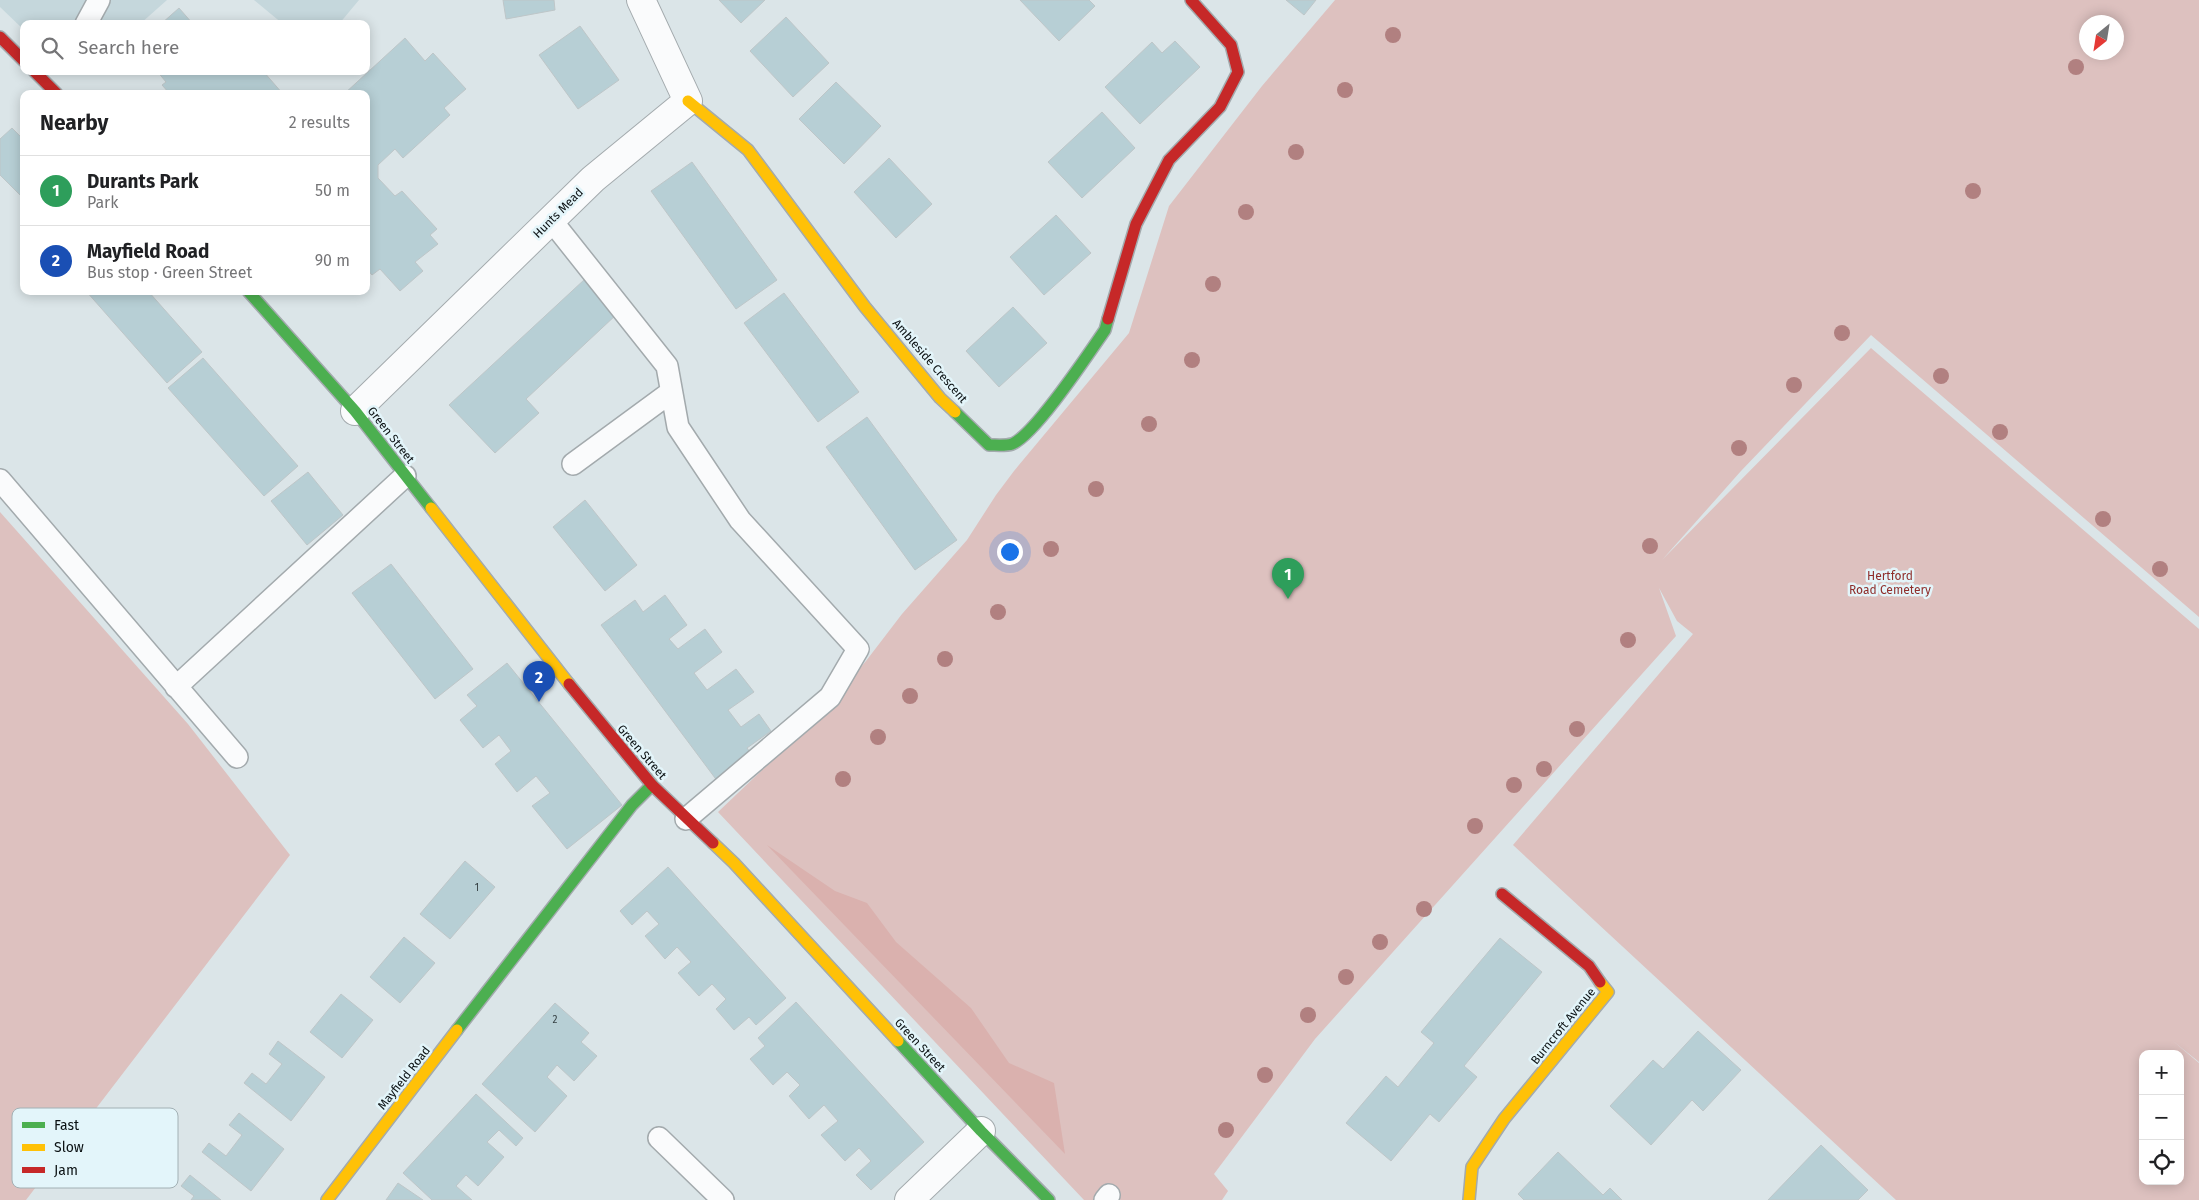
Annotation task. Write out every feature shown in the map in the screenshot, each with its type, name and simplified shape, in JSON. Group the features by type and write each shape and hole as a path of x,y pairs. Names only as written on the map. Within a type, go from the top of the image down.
{"street":[{"path":"641,0 688,101"},
{"name":"Ambleside Crescent","path":"688,101 748,150 865,307 940,398 989,445 1012,444 1027,432 1062,391 1105,330 1136,224 1169,160 1220,107 1238,72 1230,45 1191,0"},
{"path":"0,37 20,57"},
{"path":"42,75 54,90"},
{"name":"Hunts Mead","path":"354,411 593,179 688,101"},
{"name":"Green Street","path":"252,295 354,411 596,718 652,785 734,863 981,1131 1049,1200"},
{"name":"Mayfield Road","path":"327,1200 552,906 632,805 652,785"},
{"name":"Burncroft Avenue","path":"1469,1200 1472,1166 1504,1119 1608,992 1589,966 1502,894"},
{"path":"908,1200 981,1131"}],"lane":[{"path":"88,20 99,0"},
{"path":"551,220 667,366 678,427 740,520 858,649 830,698 686,819"},
{"path":"572,464 671,392"},
{"path":"176,687 405,476"},
{"path":"0,480 237,757"},
{"path":"659,1138 723,1200"}],"shaded area":[{"path":"0,0 167,0 144,20 20,20 20,26 0,7"},
{"path":"254,0 359,0 342,20 278,20"},
{"path":"767,845 835,891 867,903 896,942 971,1008 1009,1063 1054,1083 1065,1154"}],"green space":[{"name":"Hertford Road Cemetery","path":"1335,0 2199,0 2199,617 1871,335 1741,471 1662,560 1871,348 2199,629 2199,1062 2173,1041 2184,1050 2139,1050 2139,1185 2184,1185 2184,1050 2199,1063 2199,1200 1896,1200 1513,845 1693,634 1677,621 1659,588 1676,636 1315,1039 1214,1174 1228,1191 1222,1200 1084,1200 718,812 817,718 866,661 902,614 967,540 1014,471 1129,333 1169,206 1262,86"},
{"path":"0,512 188,724 290,855 96,1108 12,1108 12,1188 35,1188 26,1200 0,1200"}],"building":[{"path":"503,0 554,0 555,10 506,19"},
{"path":"719,0 765,0 741,23"},
{"path":"1020,0 1089,0 1095,6 1059,41"},
{"path":"1286,0 1316,0 1304,15"},
{"path":"179,8 190,20 166,20"},
{"path":"786,17 829,63 793,97 750,51"},
{"path":"580,26 619,80 578,109 539,55"},
{"path":"405,38 425,61 433,53 466,89 444,108 450,115 403,158 395,149 378,165 378,178 395,196 402,191 437,229 430,235 438,244 415,262 423,271 400,291 380,269 372,275 370,273 370,90 348,90 365,75 370,75 370,70"},
{"path":"1175,41 1200,67 1140,124 1105,87 1152,42 1162,53"},
{"path":"160,75 266,75 280,90 166,90 162,85 166,82"},
{"path":"836,82 881,126 844,164 799,119"},
{"path":"1102,112 1135,148 1082,198 1048,162"},
{"path":"12,128 20,136 20,195 0,175 0,139"},
{"path":"889,158 932,204 896,238 854,192"},
{"path":"692,162 777,280 736,309 651,191"},
{"path":"1056,215 1091,253 1044,295 1010,257"},
{"path":"585,279 617,314 526,399 539,413 495,453 449,405"},
{"path":"784,293 859,392 818,422 744,323"},
{"path":"90,295 152,295 202,352 167,383"},
{"path":"1013,307 1047,343 999,387 966,351"},
{"path":"203,358 298,466 264,496 168,388"},
{"path":"867,417 957,540 915,570 826,447"},
{"path":"308,472 343,515 307,545 271,501"},
{"path":"585,500 637,565 605,591 553,527"},
{"path":"391,564 473,669 435,699 352,593"},
{"path":"665,595 687,625 669,639 678,649 705,629 722,652 694,673 707,690 736,669 754,692 728,710 741,727 759,714 771,731 747,748 753,756 718,782 601,625 635,600 643,612"},
{"path":"507,663 622,805 567,849 532,806 550,793 536,776 517,792 495,764 511,751 499,735 483,748 460,720 477,706 467,695"},
{"path":"465,861 495,887 450,939 420,914"},
{"path":"668,867 786,998 756,1025 749,1017 734,1030 716,1009 726,999 712,984 699,996 678,973 691,962 677,947 665,959 645,936 659,924 647,911 632,925 620,911"},
{"path":"404,937 435,963 400,1003 370,977"},
{"path":"1500,938 1542,972 1464,1066 1477,1077 1439,1122 1430,1114 1391,1161 1346,1123 1386,1076 1398,1087 1434,1043 1421,1032"},
{"path":"341,994 373,1020 342,1058 310,1032"},
{"path":"796,1002 924,1142 871,1190 856,1175 871,1161 859,1148 845,1161 821,1135 838,1121 824,1105 809,1119 789,1096 800,1085 787,1072 773,1085 750,1059 765,1046 758,1038"},
{"path":"555,1003 589,1033 581,1042 597,1056 574,1081 557,1065 547,1077 567,1096 535,1132 482,1084"},
{"path":"1698,1031 1741,1070 1703,1111 1692,1100 1651,1145 1610,1106 1653,1060 1663,1069"},
{"path":"278,1041 325,1077 291,1121 244,1083 252,1073 266,1084 282,1064 269,1054"},
{"path":"476,1094 523,1138 516,1146 499,1130 487,1142 504,1157 478,1186 466,1175 456,1186 472,1200 432,1200 403,1173"},
{"path":"239,1113 284,1149 251,1191 202,1152 209,1143 226,1156 242,1135 229,1125"},
{"path":"1821,1145 1868,1190 1858,1200 1768,1200"},
{"path":"1558,1152 1603,1195 1610,1188 1622,1200 1524,1200 1518,1194"},
{"path":"190,1175 221,1200 191,1200 194,1196 181,1186"},
{"path":"398,1183 423,1200 386,1200"}],"traffic: fast":[{"path":"252,295 355,411 431,508"},
{"path":"955,412 989,445 1012,444 1034,426 1075,374 1105,330 1108,319"},
{"path":"457,1030 632,805 652,785"},
{"path":"898,1041 981,1131 1049,1200"}],"traffic: slow":[{"path":"688,101 748,150 865,307 940,398 955,412"},
{"path":"431,508 569,684"},
{"path":"713,843 734,863 898,1041"},
{"path":"1469,1200 1472,1167 1504,1119 1608,992 1600,982"},
{"path":"327,1200 457,1030"}],"traffic: jam":[{"path":"1108,319 1136,224 1169,160 1220,107 1238,72 1231,45 1191,0"},
{"path":"0,37 20,57"},
{"path":"38,75 53,90"},
{"path":"569,684 652,785 713,843"},
{"path":"1502,894 1589,966 1600,982"}],"place":[{"name":"Durants Park","path":"1288,599"},
{"name":"Mayfield Road","path":"539,702"}]}
